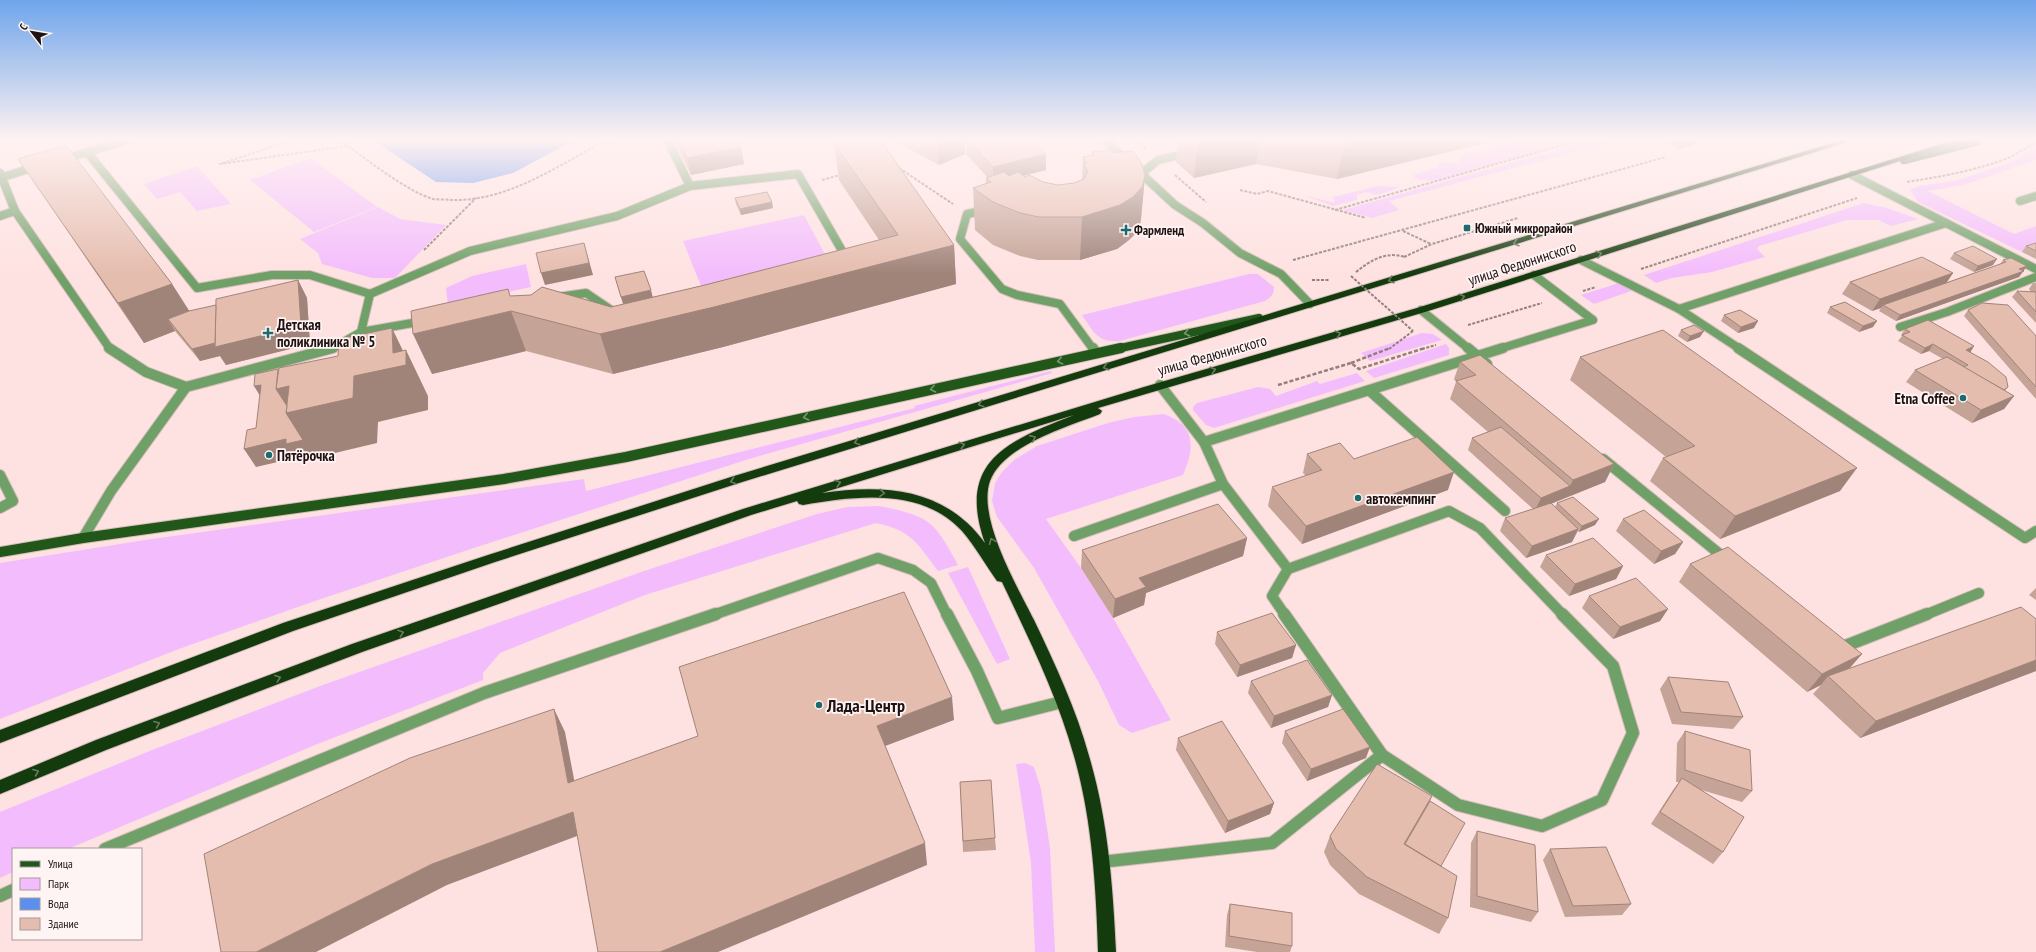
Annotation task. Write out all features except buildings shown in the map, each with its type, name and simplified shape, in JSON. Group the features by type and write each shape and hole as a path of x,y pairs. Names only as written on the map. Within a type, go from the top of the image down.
{"highway":[{"name":"улица Федюнинского","path":"0,737 288,628 490,559 735,480 1701,185"},
{"name":"улица Федюнинского","path":"1154,387 1422,310 1819,185"},
{"path":"0,786 101,745 357,648 747,512 1154,387"},
{"path":"1107,952 1105,899 1099,834 1087,775 1062,702 982,518 980,496 990,468 1000,457 1016,446 1154,387"},
{"path":"747,512 840,494 859,492 907,496 928,502 962,524 1012,590"}],"main road":[{"path":"0,552 83,538 504,479 618,458 1280,314"}],"lane":[{"path":"6,185 15,211 108,348 146,372 186,386 330,350 361,332 431,320"},
{"path":"114,185 197,288 272,275 310,275 370,294 470,250 617,216 690,186 695,185"},
{"path":"804,185 849,262 841,264"},
{"path":"1154,185 1175,205 1202,223 1240,253 1270,267 1281,274 1310,304"},
{"path":"1872,185 2022,260 2036,269"},
{"path":"2020,201 2036,196"},
{"path":"997,207 967,214 960,239 1002,289 1016,295 1060,304 1096,353"},
{"path":"0,216 15,211"},
{"path":"1679,309 1946,223"},
{"path":"1581,260 1618,280 1679,309 2026,538 2036,531"},
{"path":"1204,442 1592,320 1534,275"},
{"path":"1900,327 1947,312 2036,277"},
{"path":"547,299 586,292 619,316"},
{"path":"361,332 370,294"},
{"path":"1422,310 1496,372"},
{"path":"83,538 111,491 186,386"},
{"path":"1154,387 1204,442 1223,484 1288,569"},
{"path":"1370,391 1505,511"},
{"path":"1595,452 1736,566"},
{"path":"0,475 13,500 0,508"},
{"path":"1074,536 1223,484"},
{"path":"1449,511 1480,528 1613,666 1633,733 1602,800 1542,826 1458,805 1382,755 1272,596 1288,569 1449,511"},
{"path":"107,848 484,693 878,558 913,570 931,584 977,671 998,718 1062,702"},
{"path":"1828,639 1840,648 1979,593"},
{"path":"1101,862 1272,843 1382,755"},
{"path":"0,896 12,890"}],"path":[{"path":"406,185 434,199 458,200 476,198 513,189 520,185"},
{"path":"925,185 967,214"},
{"path":"1188,185 1208,203"},
{"path":"1335,210 1424,185"},
{"path":"1270,267 1568,185"},
{"path":"1351,363 1359,369 1446,342 1452,335 1464,326 1618,280 1638,270 1896,185"},
{"path":"1240,190 1257,194 1268,191 1366,218"},
{"path":"422,252 476,198"},
{"path":"1399,260 1432,244 1518,218"},
{"path":"1402,231 1432,244"},
{"path":"1350,275 1371,260 1397,253 1405,256"},
{"path":"1350,275 1368,269"},
{"path":"1278,385 1388,350 1413,332 1350,275"},
{"path":"1310,280 1319,281 1331,279"}],"green space":[{"path":"145,185 214,185 231,204 197,211 180,192 157,199"},
{"path":"257,185 348,185 377,207 314,232"},
{"path":"1431,185 1448,185 1389,201 1399,210 1372,218 1343,210"},
{"path":"1961,185 1928,191 2014,234 2036,226 2036,247 2022,252 1918,202 1910,190 1919,186"},
{"path":"1378,186 1401,187 1377,195 1366,192 1357,195 1357,200 1333,206 1303,195 1335,203 1333,197"},
{"path":"1864,203 1887,208 1918,219 1891,226 1878,220 1847,220 1759,246 1757,249 1765,257 1712,272 1672,278 1656,283 1644,275"},
{"path":"378,207 400,219 446,225 395,278 372,278 322,264 318,253 300,239"},
{"path":"804,215 827,258 701,286 683,241"},
{"path":"526,264 531,287 448,305 446,288 472,276"},
{"path":"1249,274 1258,274 1274,287 1273,294 1265,301 1120,341 1112,341 1101,338 1093,331 1082,315"},
{"path":"1619,283 1631,291 1594,304 1581,295"},
{"path":"1422,333 1433,334 1442,340 1370,361 1361,353"},
{"path":"1446,344 1449,348 1449,355 1374,378 1366,371"},
{"path":"1051,371 1052,373 749,459 477,547 315,601 179,649 0,719 0,563 145,540 584,479 586,491 915,408 914,406"},
{"path":"1357,373 1365,381 1214,428 1206,425 1193,410 1193,407 1197,403 1258,387 1270,389 1276,396 1317,381 1320,384"},
{"path":"1164,414 1182,425 1190,438 1190,455 1183,475 1046,519 1081,568 1113,618 1171,720 1132,733 1119,725 1098,681 1034,568 997,517 992,501 995,483 1002,472 1014,460 1037,446 1108,423 1134,417"},
{"path":"879,506 920,517 936,529 943,538 958,565 938,571 912,539 898,530 876,523 645,595 500,653 483,673 483,680 315,745 70,848 12,848 12,872 0,878 0,812 152,750 320,686 644,571 817,514 847,507"},
{"path":"968,567 1010,659 997,664 948,573"},
{"path":"1025,763 1034,767 1041,789 1050,848 1055,952 1035,952 1031,863 1016,764"}],"place":[{"name":"Южный микрорайон","path":"1467,228"},
{"name":"Фармленд","path":"1126,230"},
{"name":"Детская поликлиника № 5","path":"268,333"},
{"name":"Etna Coffee","path":"1963,398"},
{"name":"Пятёрочка","path":"269,455"},
{"name":"автокемпинг","path":"1358,498"},
{"name":"Лада-Центр","path":"819,705"}]}
